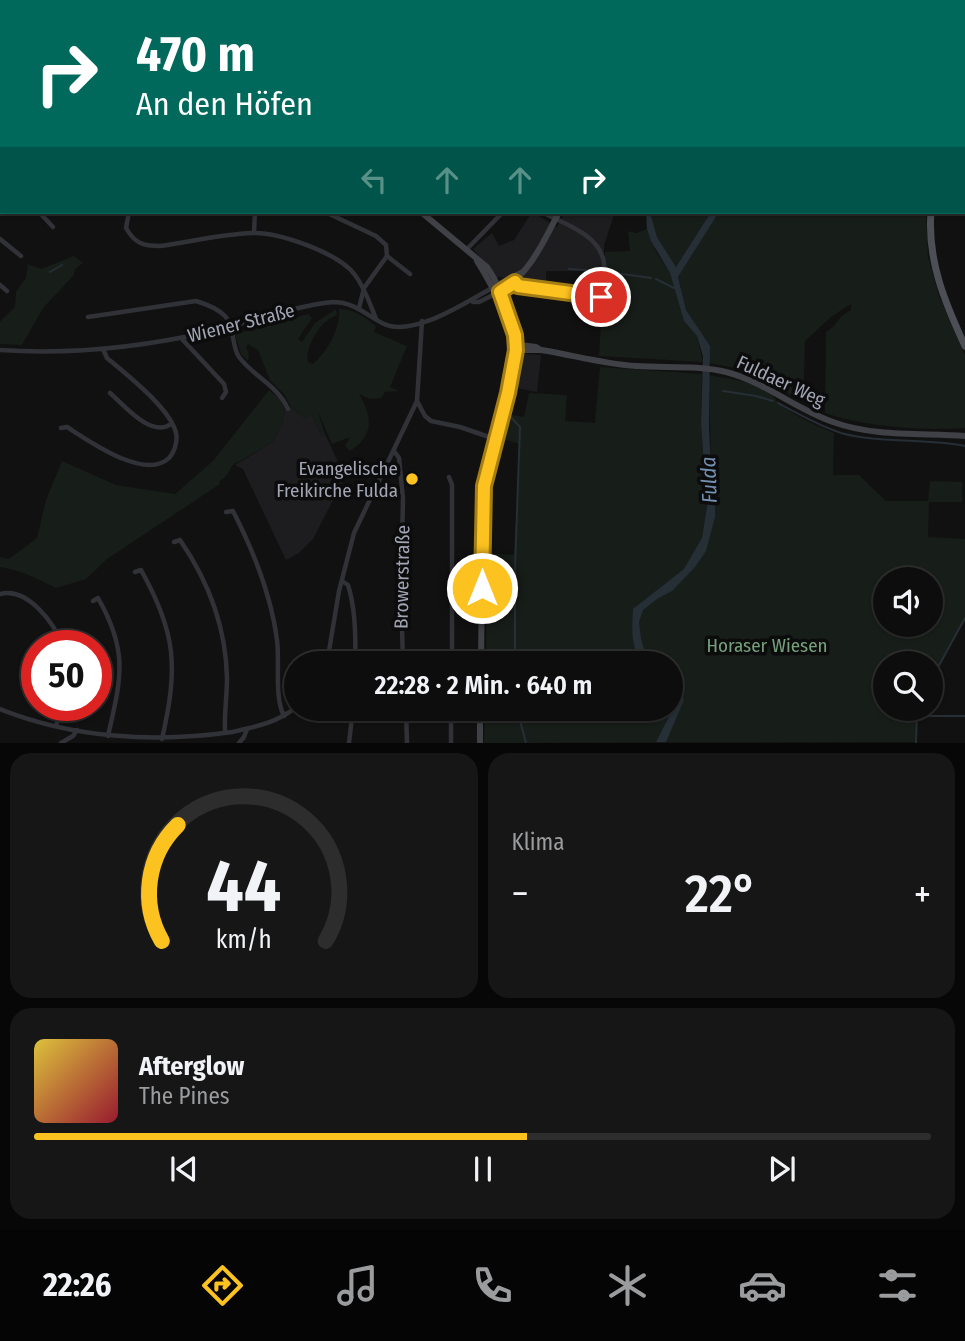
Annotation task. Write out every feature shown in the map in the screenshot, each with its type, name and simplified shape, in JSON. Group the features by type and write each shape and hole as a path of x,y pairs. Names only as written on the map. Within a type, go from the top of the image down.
{"main road":[{"path":"423,214 487,267 515,335 512,368 486,476 482,507 481,651"},
{"path":"931,214 930,235 936,272 947,306 965,346"},
{"path":"496,290 515,282 536,254 557,215"},
{"path":"496,290 521,273"},
{"name":"Fuldaer Weg","path":"514,347 621,365 689,367 724,372 757,383 822,418 845,426 878,432 965,436"},
{"path":"480,721 480,743"}],"street":[{"path":"41,214 53,227"},
{"path":"129,214 126,228 137,243 145,246 254,232 289,239 330,256 354,272 364,288 376,319"},
{"path":"254,232 256,214"},
{"path":"329,214 383,240 386,245 387,256 364,288 359,308"},
{"path":"467,249 501,214"},
{"path":"515,282 518,286 601,297 604,263 600,250 593,240 557,215"},
{"path":"0,239 21,256"},
{"path":"387,256 410,274"},
{"path":"0,285 7,290"},
{"name":"Wiener Straße","path":"0,350 103,349 181,338 326,302 340,302 359,308 389,326 399,327 471,302 479,302 496,290"},
{"path":"88,317 196,300 223,313 238,355 283,397 288,408"},
{"path":"329,651 341,581 357,524 417,401 422,321"},
{"path":"181,338 224,384 226,392 222,398"},
{"path":"61,428 67,428 103,451 136,463 152,466 164,463 172,455 176,434 171,424 157,403 107,358 103,349"},
{"path":"110,393 150,426 159,428 171,424"},
{"path":"417,401 431,421 495,439"},
{"name":"Browerstraße","path":"394,451 399,458 403,499 403,651"},
{"path":"449,477 452,485 452,651"},
{"path":"0,709 56,726 108,736 184,740 247,729 284,716 279,703 277,641 268,594 256,560 233,511 226,512"},
{"path":"174,542 180,540 194,560 209,590 220,623 226,661 225,733"},
{"path":"135,572 141,570 160,605 172,648 172,687 162,739"},
{"path":"341,581 349,587 352,601 355,651"},
{"path":"0,594 20,596 37,607 54,630"},
{"path":"93,601 98,598 108,616 120,650 119,684 108,736"},
{"path":"56,726 57,721"},
{"path":"349,743 352,721"},
{"path":"406,721 407,743"},
{"path":"451,743 452,721"},
{"path":"239,743 247,729"},
{"path":"61,743 77,730"},
{"path":"125,743 131,738"}],"shaded area":[{"path":"531,214 557,227 564,214 614,214 604,245 604,271 546,271 546,287 520,284 513,274 505,278 497,277 473,249 492,233 499,246 514,240"},
{"path":"527,354 541,355 537,392 512,387 518,358"},
{"path":"291,407 305,418 312,415 322,436 325,434 345,477 313,539 299,553 286,560 243,469 235,465 273,442 282,424 285,410"}],"green space":[{"path":"651,214 710,214 676,267 657,237"},
{"path":"718,214 926,214 928,257 939,296 965,355 965,428 895,427 859,422 825,413 826,332 851,310 851,304 832,316 805,341 803,402 746,370 709,363 709,346 686,310 678,277"},
{"path":"647,229 656,252 670,273 684,321 697,336 703,362 599,356 602,306 608,301 605,293 605,252 630,251 628,231 636,233"},
{"path":"74,256 83,263 43,308 22,345 0,344 0,322 15,307 16,292 26,278 28,264 41,269"},
{"path":"336,309 337,315 323,324 312,340 308,362 313,364 328,347 338,324 339,309 359,314 376,326 374,332 407,346 390,387 399,391 385,392 381,398 370,399 359,394 367,410 369,425 364,438 350,451 345,446 350,437 332,444 318,412 325,434 322,437 312,415 305,418 291,407 284,394 270,380 258,350 248,344 248,361 241,354 235,334 308,314 312,318 298,339 302,342 315,323"},
{"name":"Horaser Wiesen","path":"600,367 702,374 701,424 707,506 702,538 696,551 703,549 715,494 711,468 709,375 742,381 766,390 793,413 834,433 833,475 859,475 886,501 928,501 930,481 962,482 962,502 929,502 928,537 965,539 965,620 943,660 943,651 873,651 873,721 916,721 915,742 484,743 485,721 683,721 683,651 486,651 487,553 514,555 520,444 499,438 507,414 524,417 529,393 567,395 565,421 595,423"},
{"path":"269,390 280,399 285,410 282,424 273,442 233,465 220,484 107,559 86,579 56,588 36,578 0,567 0,557 9,559 37,538 46,500 62,461 116,485 175,494 213,461"}],"water":[{"name":"Fulda","path":"646,214 651,214 657,237 676,267 710,214 718,214 678,277 686,310 710,346 709,428 715,517 706,551 695,567 672,591 643,610 639,622 645,651 636,651 633,609 684,569 702,538 707,506 701,424 703,356 697,336 684,321 670,273 651,241"},
{"path":"667,721 675,721 666,742 656,742"}],"waterway":[{"path":"50,272 62,265"},
{"path":"569,269 600,271"},
{"path":"608,272 651,278"},
{"path":"656,279 674,288"},
{"path":"723,391 773,401"},
{"path":"778,403 841,433 872,439 965,446"},
{"path":"507,413 520,427 515,651"},
{"path":"943,658 965,618"},
{"path":"943,716 965,716"},
{"path":"520,721 526,743"},
{"path":"916,743 917,721"}],"place":[{"name":"Evangelische Freikirche Fulda","path":"412,479"}],"route":[{"path":"482,588 484,486 516,350 515,335 500,292 515,282 518,286 601,297"}]}
